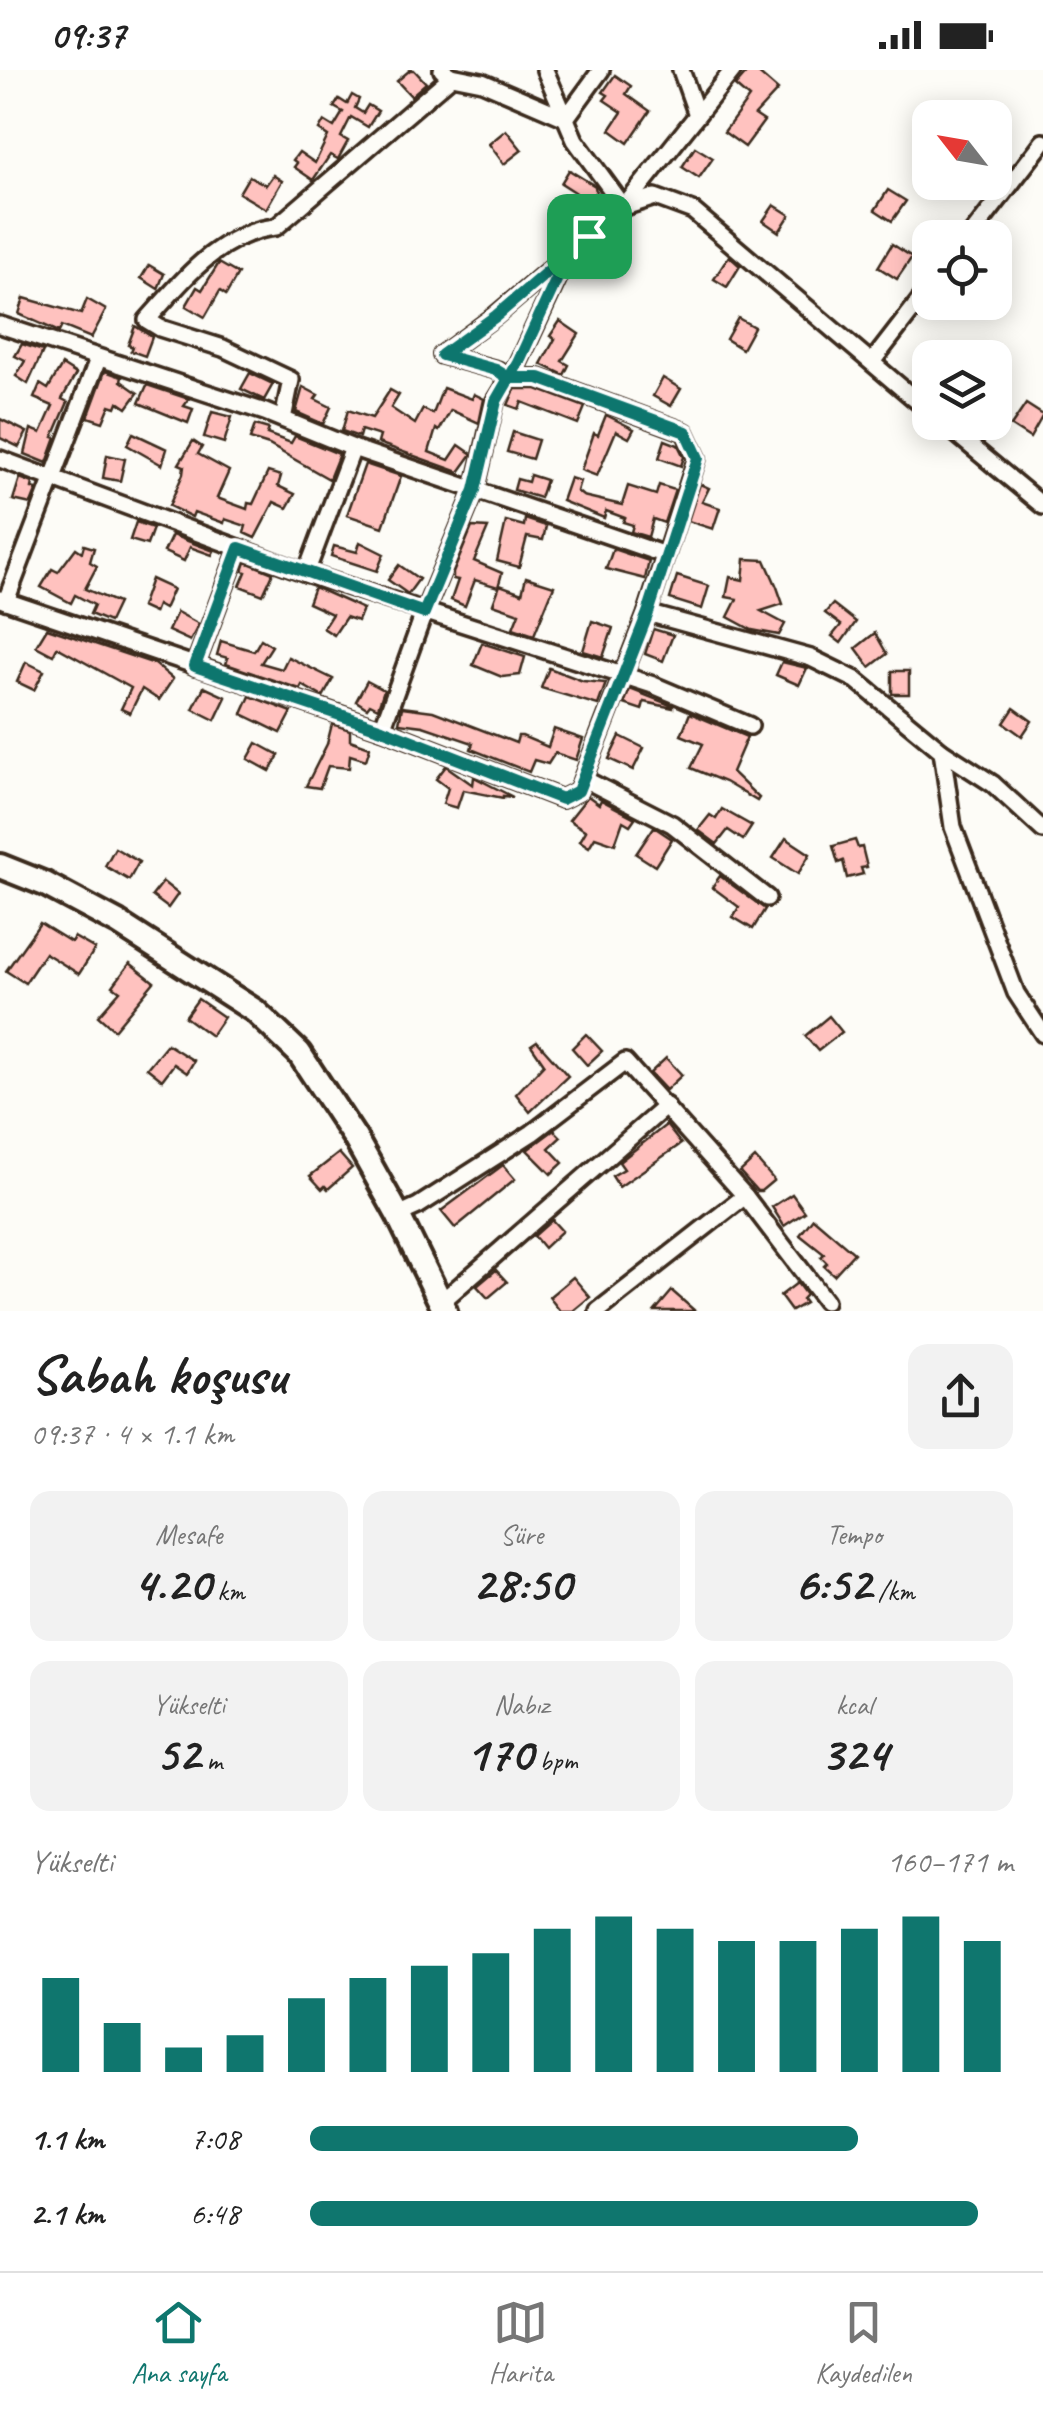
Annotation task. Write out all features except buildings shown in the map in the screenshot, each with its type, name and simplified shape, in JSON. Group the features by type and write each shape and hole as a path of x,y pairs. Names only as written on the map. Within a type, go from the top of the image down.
{"main road":[{"path":"0,866 45,884 118,923 255,1011 299,1053 398,1215 442,1307"}],"street":[{"path":"545,70 575,140 624,207"},
{"path":"566,118 601,70"},
{"path":"680,70 697,115"},
{"path":"98,359 3,600 382,729 562,799 578,791 584,779 648,613 698,458 686,432 539,378 509,378 496,370 442,355 496,316 624,207 733,70"},
{"path":"282,419 291,380 223,348 146,320 221,244 256,229 276,226 447,73 482,82 566,118"},
{"path":"982,220 1043,142"},
{"path":"624,207 654,197 694,212 912,396"},
{"path":"382,729 475,490 496,401 559,274 589,236"},
{"path":"872,362 912,310"},
{"path":"0,324 665,555"},
{"path":"964,440 1043,506"},
{"path":"306,573 353,448"},
{"path":"0,459 306,573 622,674 750,726"},
{"path":"195,666 239,548"},
{"path":"648,613 811,658 856,680 942,752 993,784 1043,830"},
{"path":"942,752 953,827 1016,993 1043,1034"},
{"path":"584,779 672,824 767,898"},
{"path":"398,1215 532,1132 625,1062 746,1196 825,1301"},
{"path":"442,1307 666,1106"},
{"path":"598,1311 746,1196"}],"route":[{"path":"589,236 496,316 442,355 496,370 509,378 539,378 686,432 698,458 648,613 578,791 562,799 382,729 195,666 239,548 424,613 475,490 496,401 509,378 518,363 559,274 589,236"}]}
